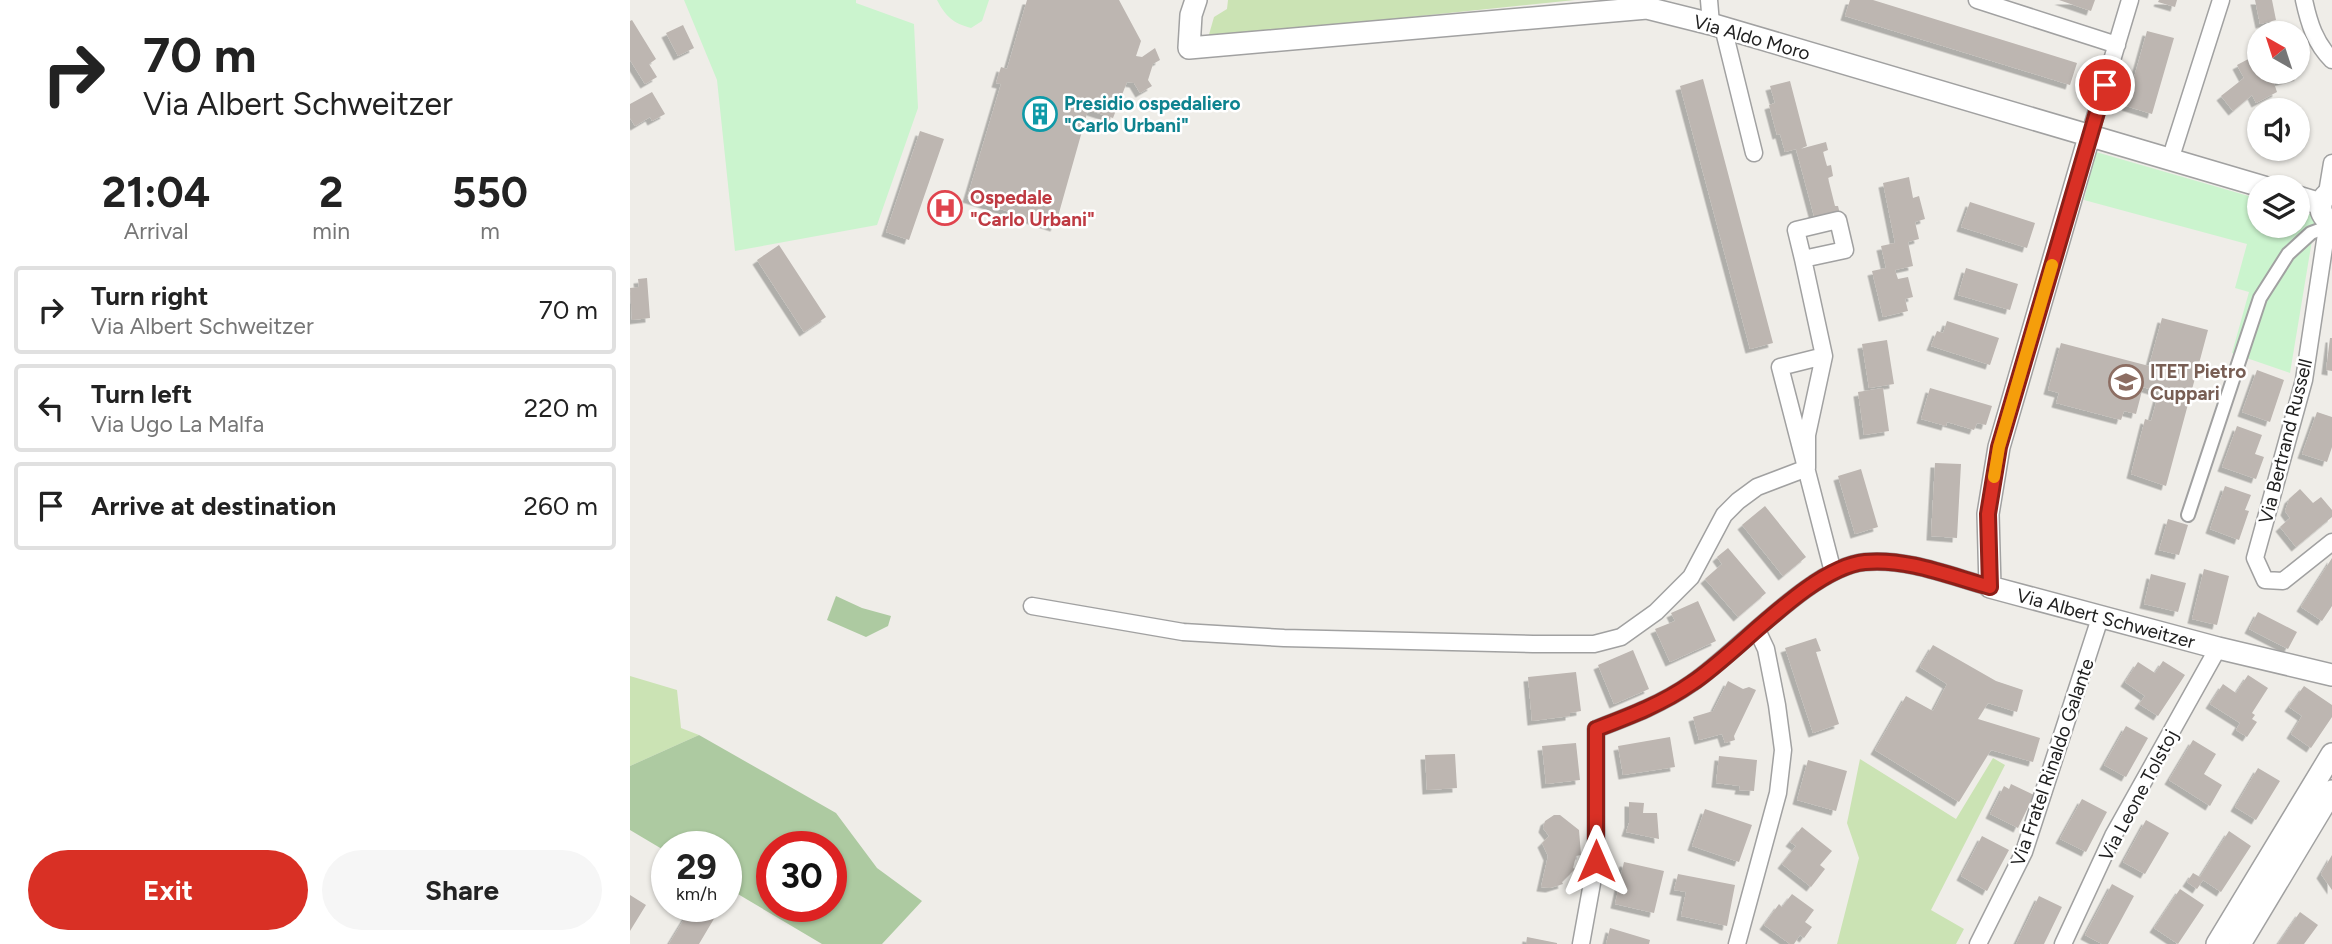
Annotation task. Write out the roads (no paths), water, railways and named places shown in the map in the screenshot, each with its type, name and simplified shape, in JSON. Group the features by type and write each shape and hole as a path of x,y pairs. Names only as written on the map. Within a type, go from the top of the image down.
{"street":[{"name":"Via Aldo Moro","path":"1196,0 1191,15 1189,48 1647,8 1717,25 2247,182"},
{"path":"1709,0 1754,153"},
{"path":"1977,0 2117,45"},
{"path":"1990,587 1988,514 1999,447 2130,0"},
{"path":"2170,160 2221,0"},
{"path":"2304,0 2310,27 2323,52 2332,60"},
{"path":"2188,515 2260,298 2287,254 2311,233 2328,210 2332,163"},
{"path":"2310,202 2328,210"},
{"name":"Via Bertrand Russell","path":"2328,210 2304,380 2255,558 2265,580 2283,581 2332,542"},
{"path":"1803,259 1824,356 1807,435 1807,468"},
{"path":"1824,356 1780,367 1833,572"},
{"path":"1032,606 1183,632 1284,638 1594,644 1621,637 1656,611 1691,578 1724,515 1738,500 1756,487 1807,468"},
{"name":"Via Albert Schweitzer","path":"1581,944 1596,861 1596,729 1650,708 1693,683 1803,592 1833,572 1863,562 1899,562 2218,648 2332,675"},
{"name":"Via Fratel Rinaldo Galante","path":"1978,944 2025,852 2101,615"},
{"path":"1738,944 1777,793 1783,750 1766,649 1757,630"},
{"name":"Via Leone Tolstoj","path":"2063,944 2113,836 2218,648"},
{"path":"2217,944 2332,754"},
{"path":"2240,944 2332,791"}],"place":[{"name":"Presidio ospedaliero \"Carlo Urbani\"","path":"1040,114"},
{"name":"Ospedale \"Carlo Urbani\"","path":"945,208"},
{"name":"ITET Pietro Cuppari","path":"2126,382"}]}
